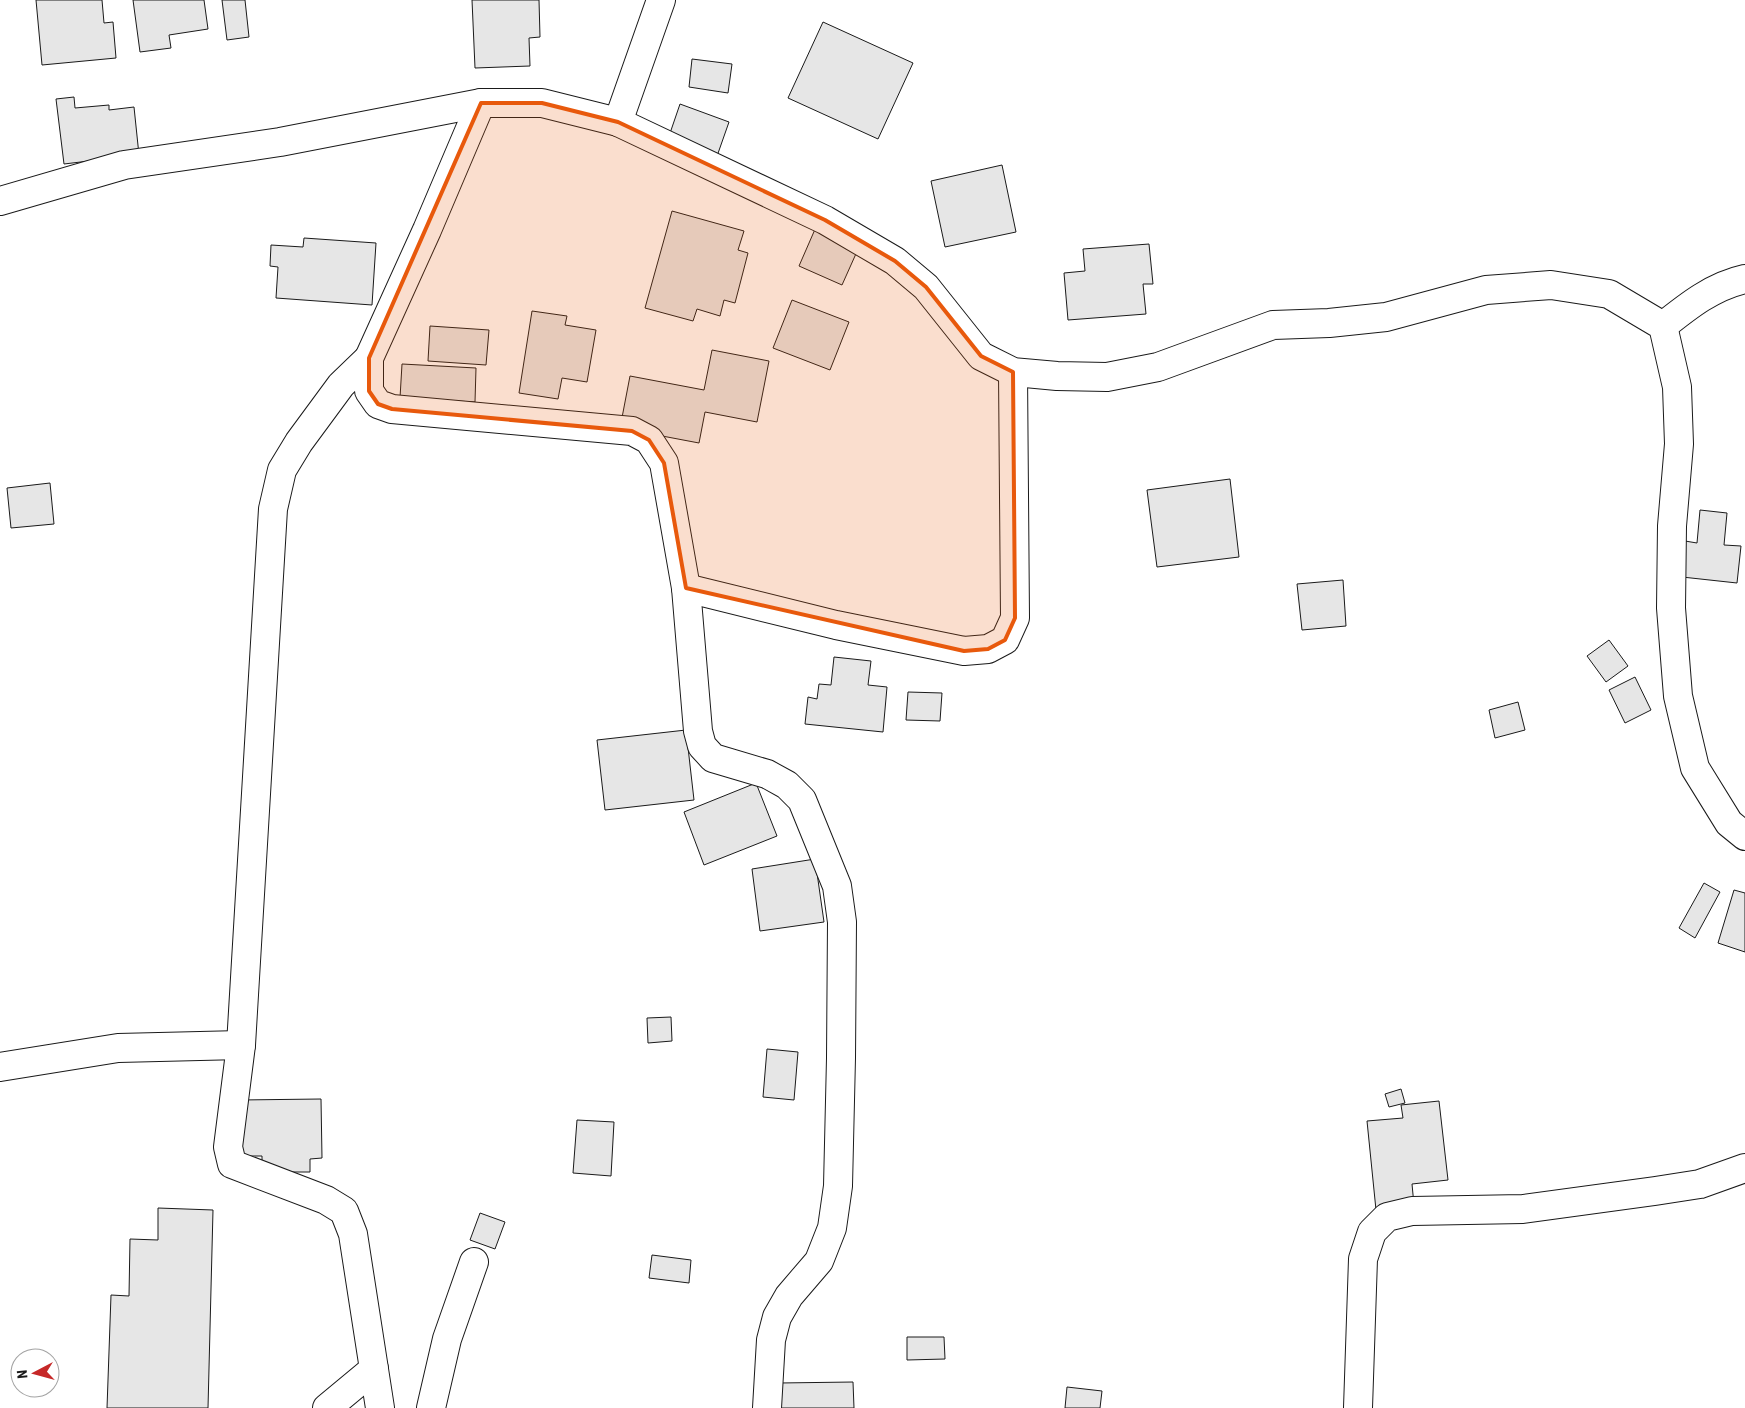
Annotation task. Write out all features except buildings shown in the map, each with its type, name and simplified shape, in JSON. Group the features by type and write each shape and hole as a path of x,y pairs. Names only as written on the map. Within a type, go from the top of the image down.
{"street":[{"path":"618,122 660,0"},
{"path":"380,1408 353,1234 344,1211 326,1200 232,1164 228,1147 241,1045 273,509 282,470 299,442 322,408 341,385 369,358 428,230 481,103"},
{"path":"0,201 124,164 280,142 481,103 542,103 618,122 825,220 895,261 926,288 981,356 1012,372 1056,376 1107,376 1158,367 1273,326 1386,317 1486,290 1551,285 1609,294 1663,326 1677,387 1679,444 1672,526 1671,608 1678,696 1694,768 1730,823 1745,836"},
{"path":"1663,326 1694,300 1745,278"},
{"path":"369,358 369,391 378,404 392,409 632,431 649,440 664,463 686,588 698,731 702,746 713,758 768,774 788,786 802,800 837,886 842,922 842,1058 838,1186 832,1228 819,1261 789,1296 777,1317 771,1340 768,1408"},
{"path":"686,588 836,625 964,651 988,649 1006,640 1015,618 1012,372"},
{"path":"0,1067 118,1048 241,1045"},
{"path":"1358,1408 1363,1259 1372,1232 1387,1217 1412,1212 1524,1209 1655,1192 1700,1184 1745,1168"},
{"path":"431,1408 447,1339 474,1262"},
{"path":"327,1408 374,1369"}],"highlighted area":[{"path":"481,103 542,103 618,122 825,220 895,261 926,287 981,356 1013,372 1015,618 1005,640 988,649 964,651 686,588 664,463 649,440 632,431 392,409 378,404 369,391 369,358"}]}
